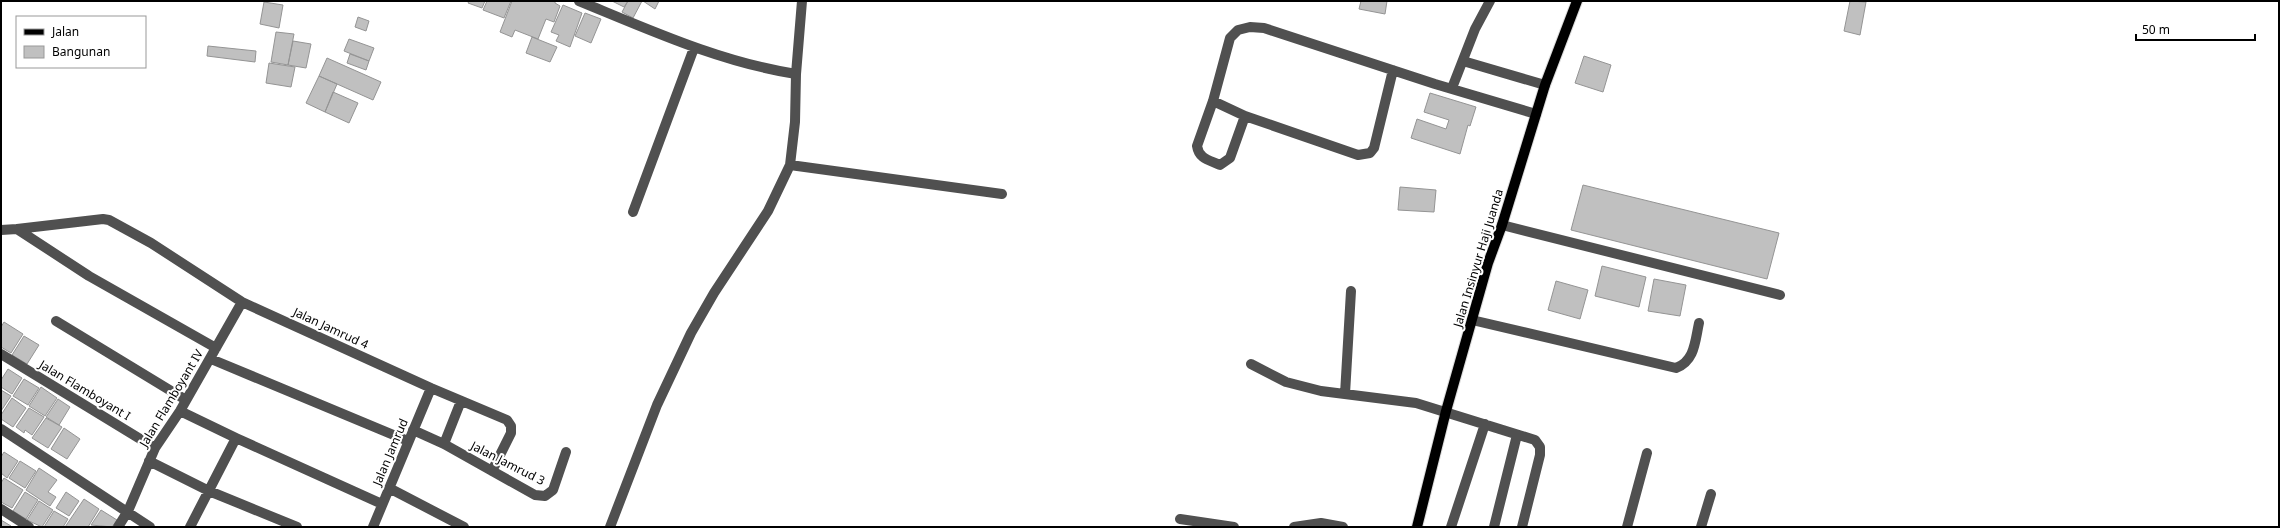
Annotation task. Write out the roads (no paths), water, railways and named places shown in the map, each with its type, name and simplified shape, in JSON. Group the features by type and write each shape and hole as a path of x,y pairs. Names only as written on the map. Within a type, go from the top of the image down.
{"main road":[{"name":"Jalan Insinyur Haji Juanda","path":"1417,527 1446,411 1488,263 1502,226 1545,85 1577,1"}],"street":[{"path":"579,1 694,48 772,70 796,74"},
{"path":"610,527 657,405 692,333 714,293 768,211 790,165 795,122 796,74 802,1"},
{"path":"1452,88 1462,61 1490,1"},
{"path":"1244,116 1230,158 1226,162 1220,164 1202,157 1197,146 1213,101 1230,38 1238,30 1250,27 1264,28 1536,114"},
{"path":"633,212 694,48"},
{"path":"1462,61 1545,85"},
{"path":"1213,101 1244,116 1358,155 1365,154 1374,148 1393,70"},
{"path":"790,165 1002,194"},
{"name":"Jalan Jamrud 4","path":"17,229 103,219 109,220 151,243 242,302 431,388 507,420 511,426 510,433 492,471"},
{"path":"1502,226 1780,295"},
{"path":"1,230 17,229 89,276 216,348"},
{"path":"1345,394 1351,291"},
{"name":"Jalan Flamboyant IV","path":"118,527 128,511 155,448 211,359 242,302"},
{"path":"1472,320 1676,368 1685,364 1691,355 1699,323"},
{"path":"56,321 186,400"},
{"name":"Jalan Flamboyant I","path":"1,354 155,448"},
{"path":"211,359 408,441"},
{"path":"1251,364 1286,382 1321,391 1416,402 1535,440 1540,447 1540,455 1522,527"},
{"name":"Jalan Jamrud","path":"373,527 431,388"},
{"path":"444,444 461,401"},
{"path":"180,410 236,438 382,504"},
{"path":"1451,527 1485,424"},
{"path":"1,429 128,511 150,527"},
{"name":"Jalan Jamrud 3","path":"413,430 444,444 535,495 545,496 553,490 566,452"},
{"path":"1494,527 1517,435"},
{"path":"190,527 236,438"},
{"path":"1627,527 1647,453"},
{"path":"149,461 209,491 297,527"},
{"path":"389,488 464,527"},
{"path":"1701,527 1711,494"},
{"path":"1,509 29,527"},
{"path":"1180,519 1234,527"},
{"path":"1294,527 1321,523 1343,527"}]}
